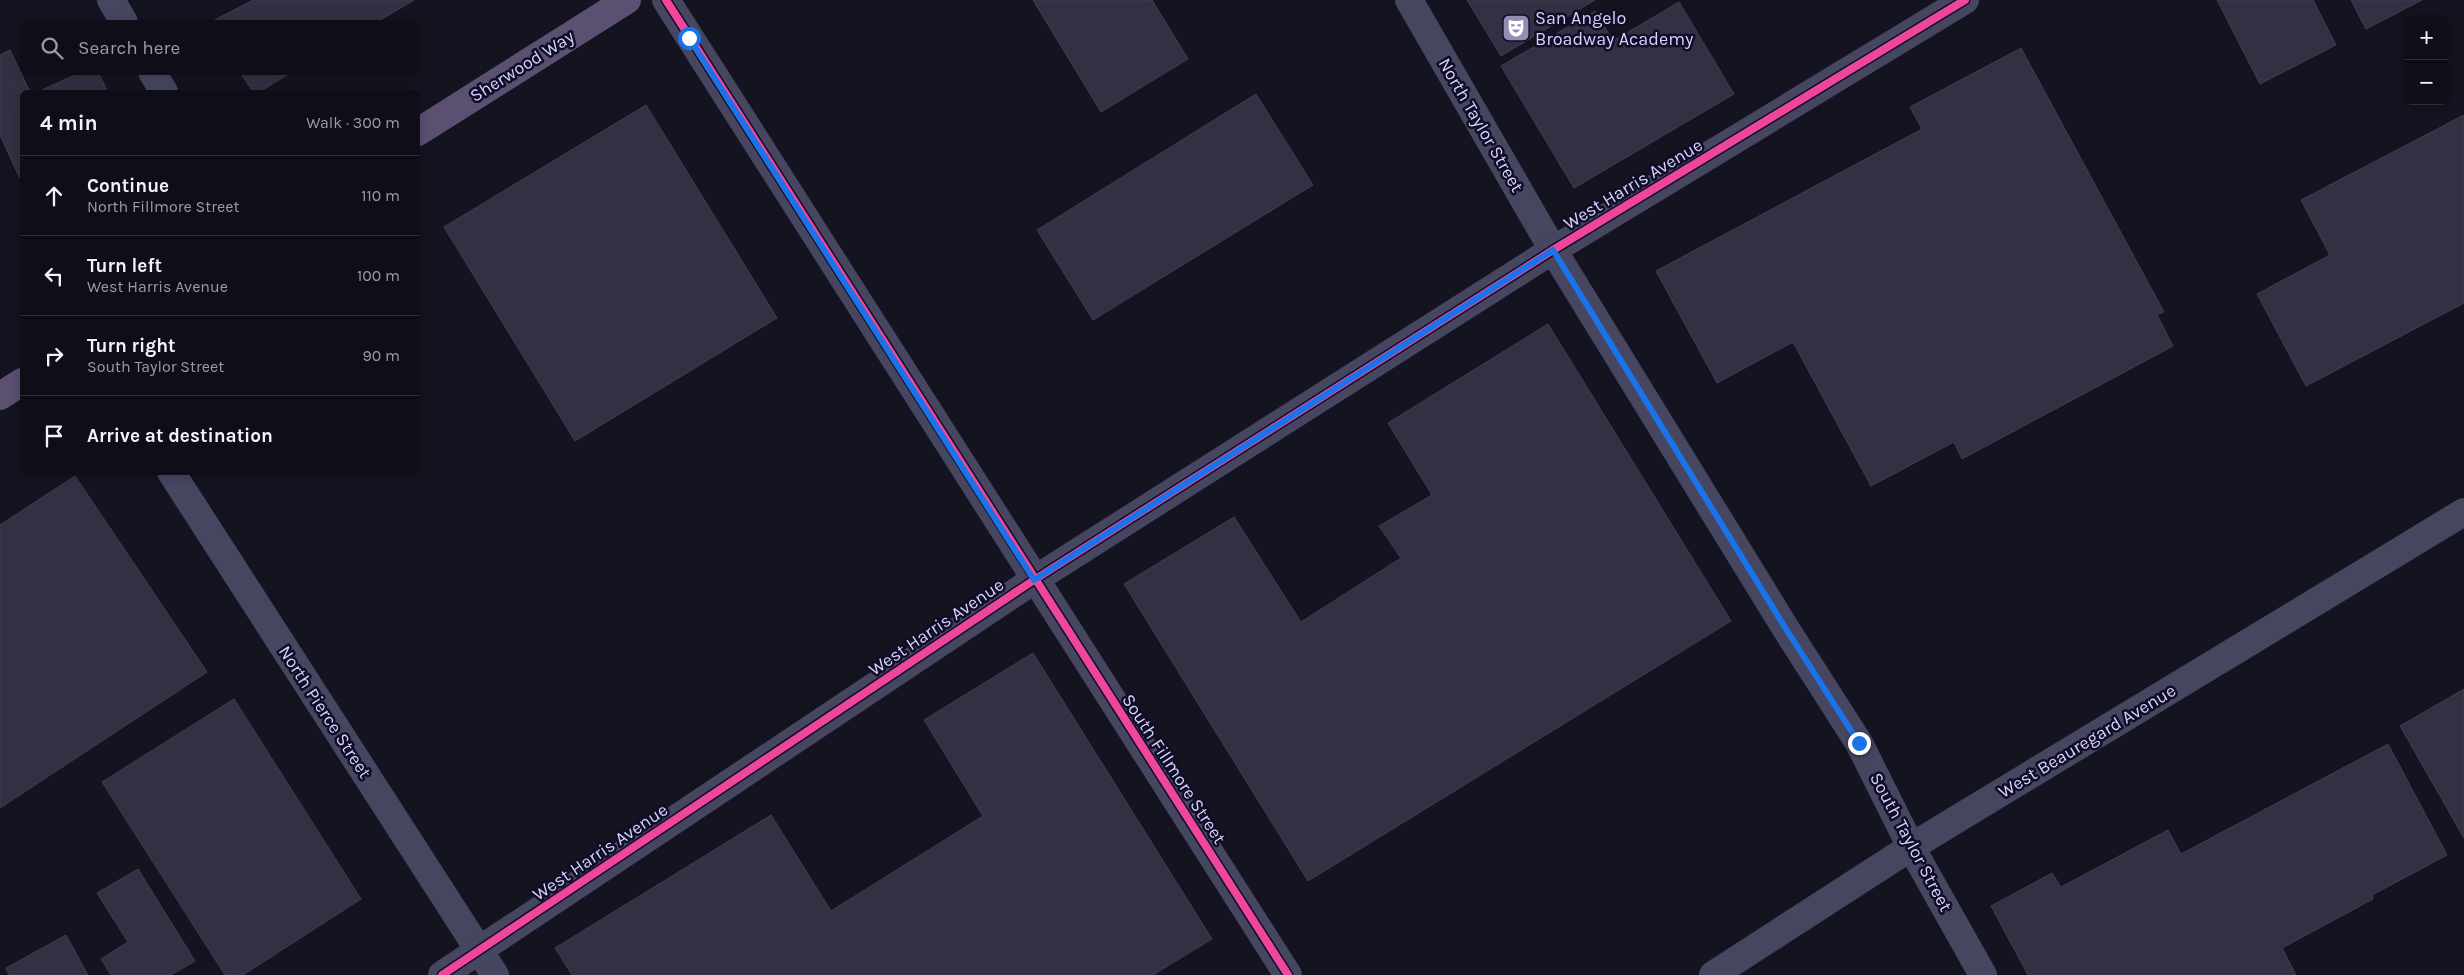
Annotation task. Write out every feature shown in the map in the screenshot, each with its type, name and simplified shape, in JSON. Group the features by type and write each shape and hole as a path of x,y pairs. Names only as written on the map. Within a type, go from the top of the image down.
{"main road":[{"name":"Sherwood Way","path":"420,131 627,0"},
{"path":"0,396 20,383"}],"street":[{"path":"111,0 123,20"},
{"name":"South Fillmore Street","path":"666,0 1034,580 1288,975"},
{"name":"North Taylor Street","path":"1409,0 1553,250"},
{"name":"West Harris Avenue","path":"442,975 1034,580 1553,250 1965,0"},
{"path":"154,75 163,90"},
{"name":"South Taylor Street","path":"1553,250 1786,629 1859,743 1910,847 1984,975"},
{"name":"North Pierce Street","path":"173,475 495,975"},
{"name":"West Beauregard Avenue","path":"1713,975 1910,847 2464,512"}],"building":[{"path":"253,0 414,0 380,20 215,20"},
{"path":"1033,0 1152,0 1188,59 1101,112"},
{"name":"San Angelo Broadway Academy","path":"1467,0 1595,0 1501,56"},
{"path":"2217,0 2313,0 2336,45 2260,84"},
{"path":"2351,0 2422,0 2366,29"},
{"path":"1679,2 1734,94 1574,188 1501,66 1595,11 1613,41"},
{"path":"2021,48 2164,312 2157,315 2173,346 1962,459 1954,442 1871,486 1793,342 1717,383 1656,271 1922,129 1910,107"},
{"path":"10,50 20,75 22,75 29,90 20,90 20,179 0,135 0,55"},
{"path":"75,75 100,75 107,90 42,90"},
{"path":"242,75 287,75 262,90 252,90"},
{"path":"1256,94 1313,185 1093,320 1037,230"},
{"path":"646,105 777,318 575,441 444,227"},
{"path":"2464,115 2464,303 2306,386 2257,294 2330,255 2301,200"},
{"path":"1548,324 1731,621 1308,881 1124,584 1234,517 1301,622 1401,558 1379,526 1432,495 1388,423"},
{"path":"75,476 207,672 0,808 0,525"},
{"path":"1033,653 1212,939 1153,975 572,975 555,948 771,815 831,911 983,816 924,720"},
{"path":"2464,689 2464,838 2400,726"},
{"path":"234,699 361,899 243,975 225,975 102,782"},
{"path":"2388,744 2447,855 2372,895 2373,899 2282,948 2296,975 2028,975 1991,906 2052,873 2061,887 2168,830 2181,854"},
{"path":"138,869 195,961 171,975 111,975 101,959 128,942 97,893"},
{"path":"66,935 88,975 9,975 6,968"}],"cycle path":[{"path":"666,0 1288,975"},
{"path":"442,975 1034,580 1553,250 1965,0"}],"place":[{"name":"San Angelo Broadway Academy","path":"1516,28"}],"route":[{"path":"689,38 1034,580 1553,250 1786,629 1859,743"}]}
